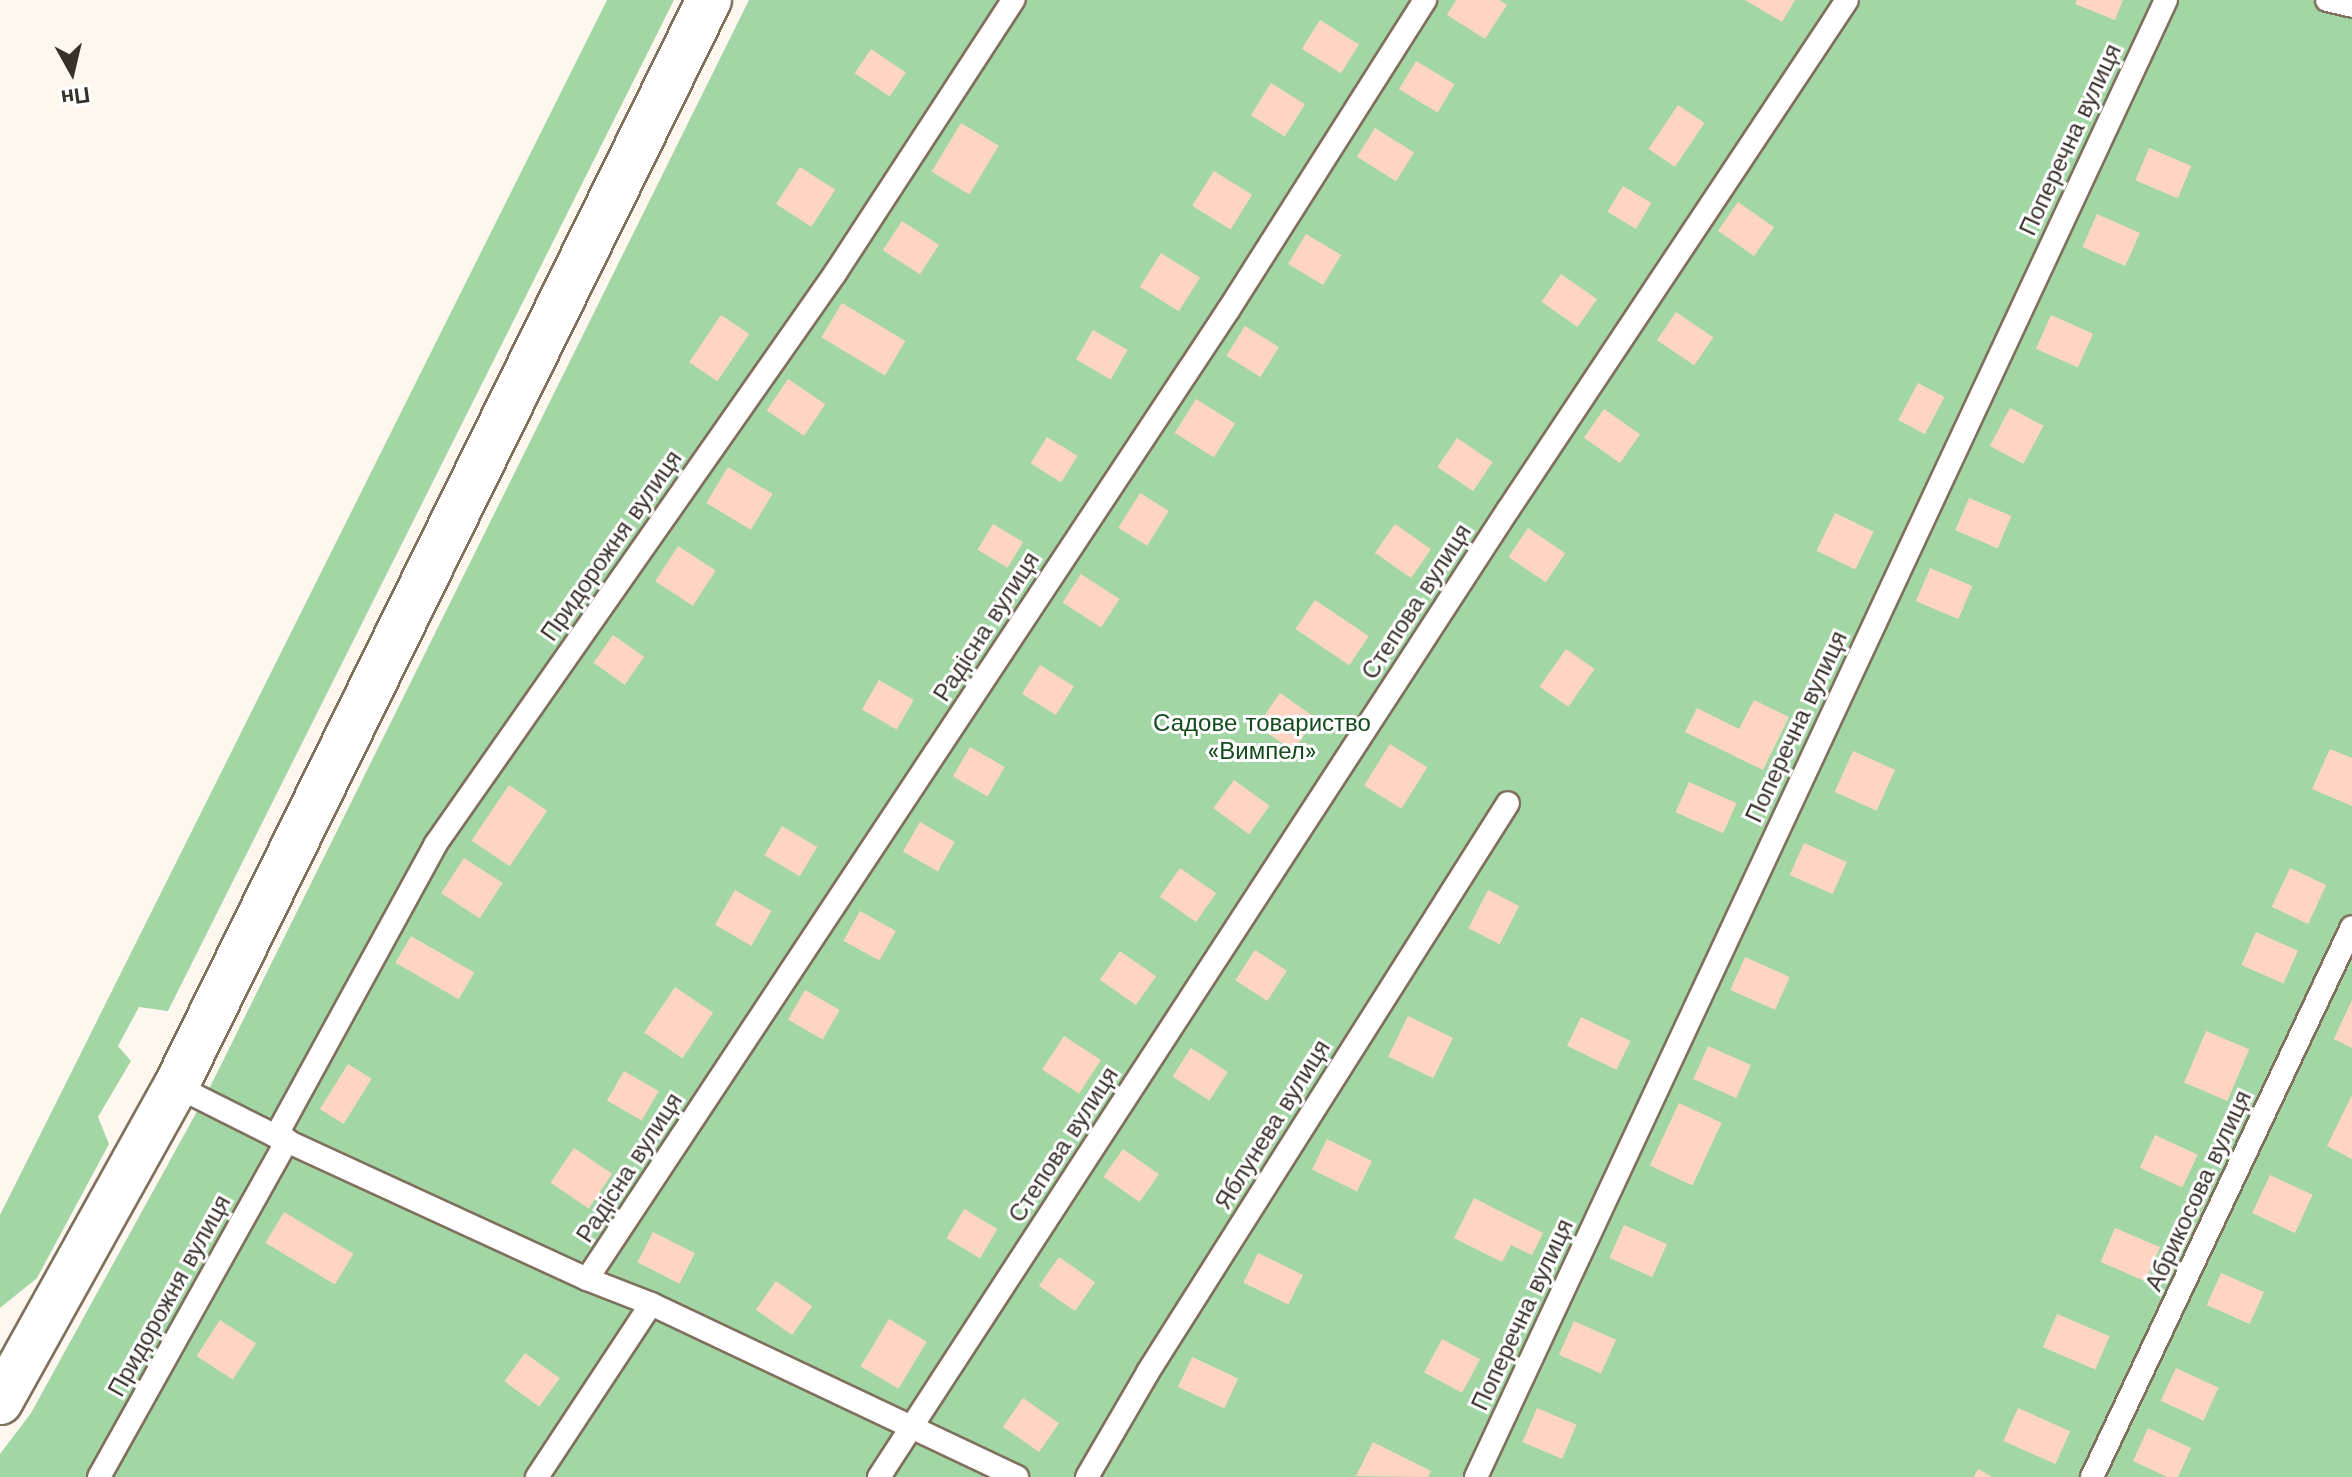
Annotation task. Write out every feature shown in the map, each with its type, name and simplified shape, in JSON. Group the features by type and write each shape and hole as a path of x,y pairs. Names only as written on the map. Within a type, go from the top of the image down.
{"street":[{"path":"0,1402 176,1086 709,0"}],"lane":[{"name":"Придорожня вулиця","path":"99,1477 282,1138 435,845 836,272 1013,0"},
{"name":"Радісна вулиця","path":"587,1279 1229,309 1425,0"},
{"name":"Степова вулиця","path":"879,1477 1508,510 1847,0"},
{"name":"Поперечна вулиця","path":"1476,1477 2166,0"},
{"path":"2327,0 2352,6"},
{"name":"Яблунева вулиця","path":"1087,1477 1156,1359 1508,803"},
{"name":"Абрикосова вулиця","path":"2092,1477 2352,927"},
{"path":"176,1086 587,1279 651,1304 1017,1477"},
{"path":"537,1477 651,1304"}],"green space":[{"path":"607,0 674,0 168,1011 139,1007 118,1046 131,1061 98,1117 109,1144 37,1278 0,1308 0,1215"},
{"name":"Садове товариство «Вимпел»","path":"749,0 2352,0 2352,1477 0,1477 0,1454 31,1413 206,1095"}],"building":[{"path":"1456,0 1499,0 1507,5 1485,39 1447,15"},
{"path":"1745,0 1795,0 1782,22"},
{"path":"2077,0 2123,0 2115,20 2075,4"},
{"path":"1320,20 1359,44 1341,73 1302,49"},
{"path":"871,49 906,72 890,97 855,73"},
{"path":"1416,61 1455,84 1438,112 1399,89"},
{"path":"1271,83 1305,104 1285,136 1251,115"},
{"path":"1678,105 1705,123 1675,167 1648,149"},
{"path":"961,123 999,146 969,195 932,172"},
{"path":"1375,128 1414,152 1396,181 1357,157"},
{"path":"2149,148 2191,166 2178,198 2135,180"},
{"path":"800,167 835,190 811,227 776,204"},
{"path":"1214,171 1252,195 1230,230 1192,206"},
{"path":"1623,186 1651,203 1636,229 1608,212"},
{"path":"1738,202 1774,227 1754,256 1718,231"},
{"path":"2097,214 2140,233 2125,266 2082,247"},
{"path":"902,221 939,245 920,274 883,250"},
{"path":"1306,234 1341,255 1323,285 1288,264"},
{"path":"1161,253 1200,277 1179,311 1140,287"},
{"path":"1561,274 1597,299 1578,327 1541,302"},
{"path":"842,303 905,341 885,375 821,337"},
{"path":"1676,312 1713,337 1694,365 1657,340"},
{"path":"721,315 749,334 717,381 689,362"},
{"path":"2051,315 2093,334 2078,368 2036,349"},
{"path":"1245,326 1279,347 1260,377 1226,356"},
{"path":"1093,330 1128,350 1111,379 1076,359"},
{"path":"788,379 825,404 804,436 767,411"},
{"path":"1918,383 1944,397 1925,434 1898,420"},
{"path":"1196,399 1235,423 1214,457 1175,433"},
{"path":"2010,408 2044,426 2023,464 1990,446"},
{"path":"1604,409 1640,434 1620,463 1584,438"},
{"path":"1047,437 1078,456 1061,482 1031,463"},
{"path":"1457,438 1493,462 1473,491 1437,467"},
{"path":"728,467 773,494 751,530 706,503"},
{"path":"1140,493 1169,511 1147,546 1118,528"},
{"path":"1969,498 2011,516 1998,548 1955,530"},
{"path":"1835,513 1874,532 1855,570 1817,551"},
{"path":"993,524 1023,542 1008,568 978,550"},
{"path":"1395,524 1431,549 1411,578 1375,553"},
{"path":"1528,528 1565,553 1546,582 1508,557"},
{"path":"678,546 716,571 693,606 655,581"},
{"path":"1930,568 1972,586 1958,619 1916,601"},
{"path":"1081,574 1120,599 1101,628 1062,603"},
{"path":"1315,600 1369,636 1349,665 1295,629"},
{"path":"613,635 644,657 625,685 593,663"},
{"path":"1566,649 1595,669 1568,707 1540,687"},
{"path":"1040,665 1074,686 1056,715 1022,694"},
{"path":"879,680 914,700 897,729 862,709"},
{"path":"1280,693 1316,718 1293,751 1257,726"},
{"path":"1754,700 1789,717 1763,770 1685,732 1697,708 1739,729"},
{"path":"1390,744 1427,767 1401,809 1364,786"},
{"path":"970,747 1005,767 988,796 953,776"},
{"path":"2330,749 2352,758 2352,806 2312,789"},
{"path":"1853,751 1895,770 1877,811 1835,792"},
{"path":"1234,780 1270,806 1249,834 1213,808"},
{"path":"1689,782 1737,803 1723,833 1676,812"},
{"path":"509,785 547,811 510,866 472,841"},
{"path":"920,822 955,842 938,871 903,851"},
{"path":"782,826 817,847 800,876 764,855"},
{"path":"1804,843 1847,862 1833,894 1790,875"},
{"path":"464,858 503,883 480,918 441,893"},
{"path":"1180,868 1216,893 1196,922 1160,897"},
{"path":"2290,868 2326,885 2308,924 2272,907"},
{"path":"735,890 771,911 751,946 715,925"},
{"path":"1488,890 1519,906 1500,944 1468,928"},
{"path":"860,911 896,931 879,961 844,941"},
{"path":"2256,932 2298,951 2283,984 2241,965"},
{"path":"411,936 474,972 459,999 396,963"},
{"path":"1255,950 1287,971 1267,1001 1235,980"},
{"path":"1120,951 1156,976 1136,1005 1100,980"},
{"path":"1745,957 1790,977 1775,1010 1730,990"},
{"path":"675,987 713,1013 682,1058 644,1033"},
{"path":"805,990 840,1010 823,1039 788,1019"},
{"path":"2352,1000 2352,1048 2334,1039"},
{"path":"1408,1016 1453,1038 1433,1078 1388,1056"},
{"path":"1581,1017 1630,1041 1616,1070 1567,1046"},
{"path":"2206,1031 2249,1049 2227,1101 2184,1083"},
{"path":"1064,1036 1101,1060 1079,1094 1042,1070"},
{"path":"1708,1046 1751,1065 1736,1098 1693,1079"},
{"path":"1191,1048 1228,1072 1209,1100 1172,1077"},
{"path":"348,1064 372,1079 344,1124 320,1109"},
{"path":"624,1071 659,1091 642,1120 607,1100"},
{"path":"2352,1095 2352,1159 2327,1146"},
{"path":"1679,1103 1722,1123 1692,1185 1650,1166"},
{"path":"2155,1135 2198,1155 2182,1187 2140,1168"},
{"path":"1327,1139 1372,1161 1357,1191 1312,1170"},
{"path":"574,1148 612,1174 589,1209 551,1183"},
{"path":"1123,1149 1159,1174 1140,1202 1103,1177"},
{"path":"2270,1175 2313,1195 2295,1233 2252,1213"},
{"path":"1474,1198 1543,1233 1532,1255 1511,1245 1502,1262 1454,1238"},
{"path":"964,1209 997,1229 980,1258 946,1238"},
{"path":"284,1212 353,1254 335,1285 265,1243"},
{"path":"1624,1225 1667,1244 1652,1277 1609,1258"},
{"path":"2115,1228 2160,1247 2146,1281 2101,1262"},
{"path":"653,1232 695,1253 679,1284 638,1262"},
{"path":"1258,1253 1303,1275 1288,1305 1244,1283"},
{"path":"1059,1257 1095,1282 1075,1311 1039,1286"},
{"path":"2221,1273 2264,1292 2250,1324 2207,1305"},
{"path":"776,1281 812,1306 792,1335 756,1310"},
{"path":"2057,1314 2109,1336 2095,1369 2043,1347"},
{"path":"889,1319 927,1342 898,1389 861,1366"},
{"path":"220,1320 256,1343 233,1379 197,1356"},
{"path":"1574,1321 1616,1340 1601,1374 1559,1355"},
{"path":"1442,1339 1480,1359 1462,1393 1424,1373"},
{"path":"525,1353 560,1378 539,1407 504,1381"},
{"path":"1192,1357 1238,1379 1224,1408 1178,1387"},
{"path":"2176,1368 2219,1388 2203,1420 2161,1401"},
{"path":"1023,1398 1059,1423 1039,1452 1003,1427"},
{"path":"1537,1408 1577,1425 1562,1459 1523,1442"},
{"path":"2018,1408 2070,1431 2055,1464 2003,1441"},
{"path":"2148,1428 2191,1448 2178,1477 2167,1477 2133,1461"},
{"path":"1373,1442 1431,1471 1428,1477 1356,1476"},
{"path":"1978,1469 1992,1477 1974,1477"}]}
